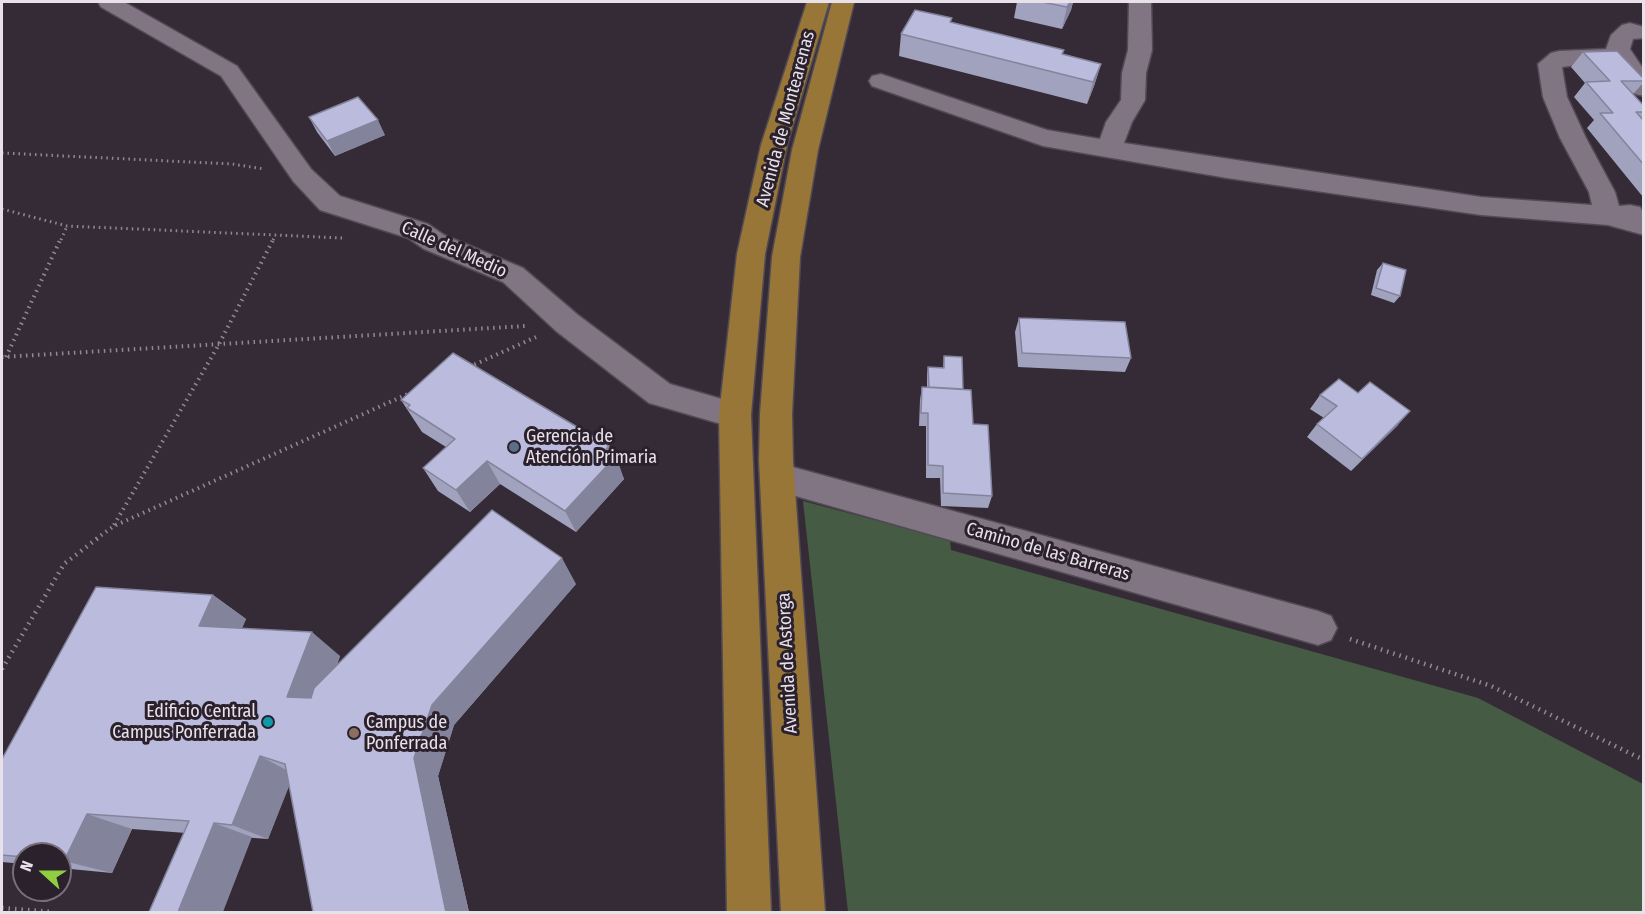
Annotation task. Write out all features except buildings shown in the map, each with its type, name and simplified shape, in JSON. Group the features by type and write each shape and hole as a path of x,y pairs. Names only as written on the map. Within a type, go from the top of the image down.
{"main road":[{"name":"Avenida de Montearenas","path":"735,415 751,254 774,145 818,2"},
{"name":"Avenida de Montearenas","path":"776,414 786,257 805,150 843,2"},
{"name":"Avenida de Astorga","path":"776,414 803,912"},
{"path":"735,415 750,912"}],"street":[{"name":"Calle del Medio","path":"109,2 229,71 302,175 330,203 418,231 434,242 513,275 567,323 660,394 735,415"},
{"path":"1110,148 1119,122 1133,100 1134,73 1140,50 1140,2"},
{"path":"1637,33 1630,30 1623,35 1618,49 1644,89"},
{"path":"1608,216 1602,192 1573,138 1555,97 1550,64 1559,58 1600,55 1623,58"},
{"path":"880,81 1043,138 1227,169 1481,206 1608,216 1644,213"},
{"path":"1608,216 1644,225"},
{"name":"Camino de las Barreras","path":"778,477 1318,628"}],"path":[{"path":"2,153 232,164 302,175"},
{"path":"2,209 67,226 344,238"},
{"path":"67,226 4,357 218,346 567,323"},
{"path":"114,526 218,346 276,235"},
{"path":"459,371 567,323"},
{"path":"2,669 64,564 114,526 416,391"},
{"path":"1318,628 1491,686 1644,760"},
{"path":"2,908 53,912"}],"green space":[{"path":"803,501 950,540 951,550 1478,698 1643,784 1643,912 848,912"}],"place":[{"name":"Gerencia de Atención Primaria","path":"514,447"},
{"name":"Edificio Central Campus Ponferrada","path":"268,722"},
{"name":"Campus de Ponferrada","path":"354,733"}]}
